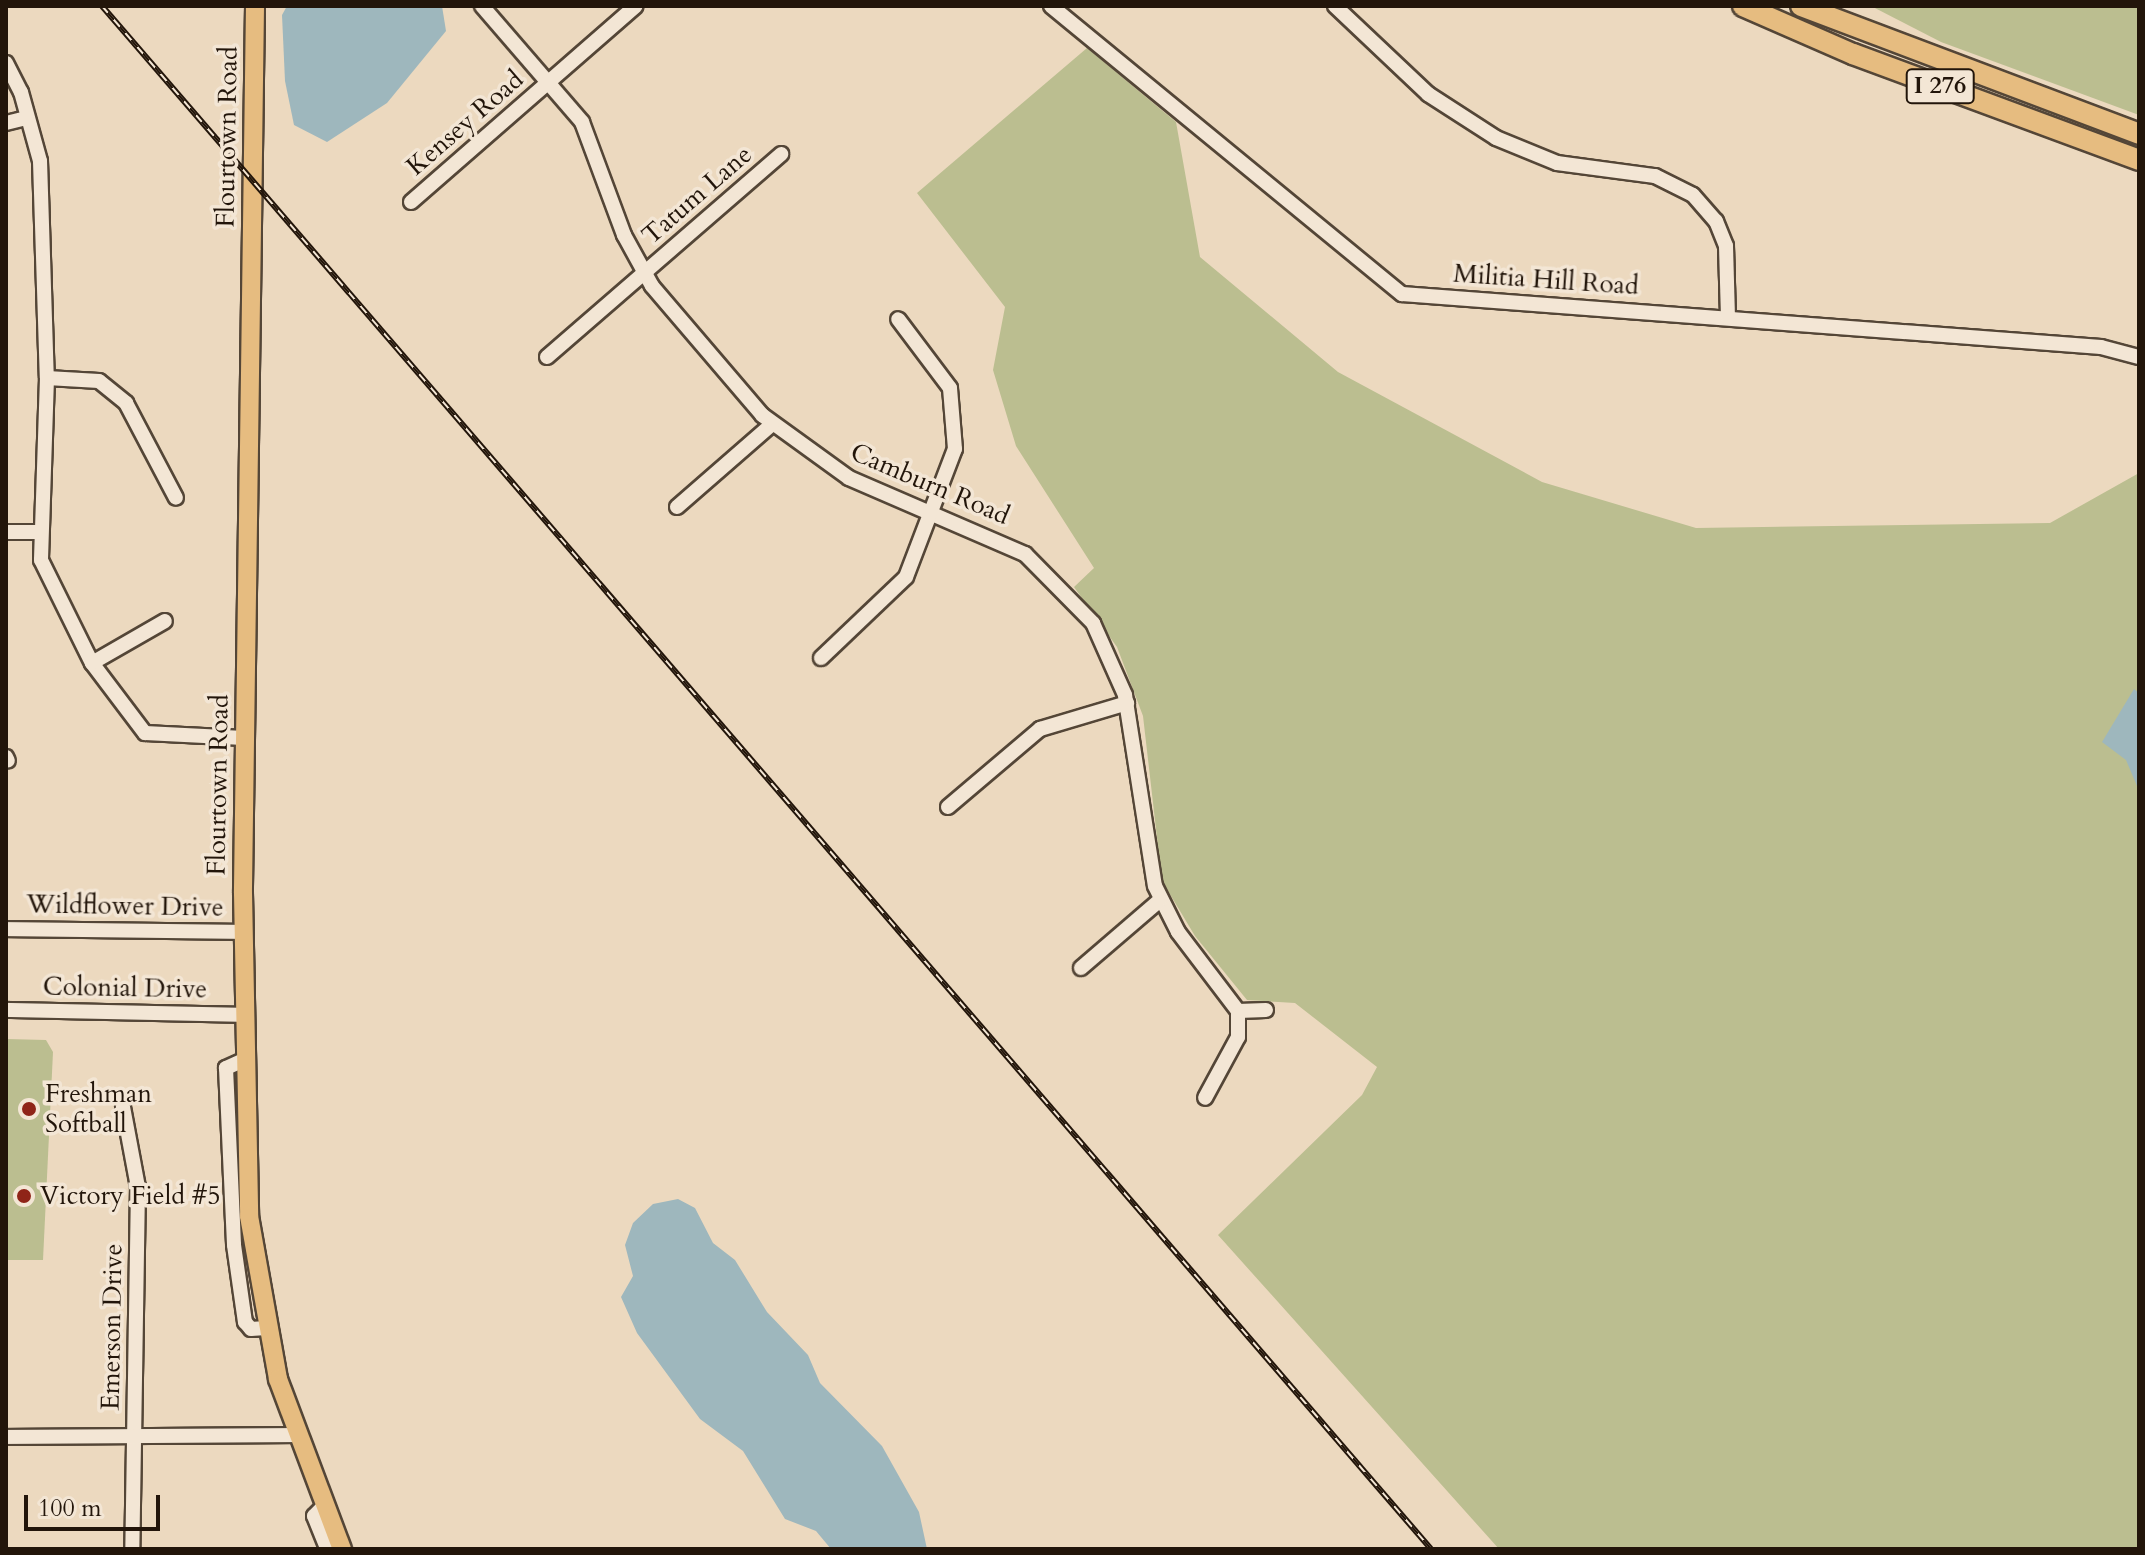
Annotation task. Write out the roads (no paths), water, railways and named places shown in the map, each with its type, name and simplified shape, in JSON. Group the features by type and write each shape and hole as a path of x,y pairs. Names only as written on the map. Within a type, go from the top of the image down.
{"highway":[{"name":"I 276","path":"1743,6 1853,54 2139,160"},
{"name":"I 276","path":"1801,6 2139,134"}],"main road":[{"name":"Flourtown Road","path":"255,6 243,932 251,1247 266,1328 295,1435 342,1549"}],"street":[{"name":"Camburn Road","path":"482,6 550,81 582,122 645,273 715,365 772,424 849,478 1010,545 1061,584 1093,623 1127,703 1146,850 1160,900 1238,1011"},
{"name":"Kensey Road","path":"411,202 636,6"},
{"name":"Militia Hill Road","path":"1051,6 1402,294 2101,347 2139,357"},
{"path":"1335,6 1428,94 1496,138 1569,166 1655,176 1693,195 1716,221 1726,246 1728,317"},
{"path":"6,63 40,161 47,378 41,560 92,663 145,733 244,738"},
{"path":"6,123 26,118"},
{"name":"Tatum Lane","path":"547,357 781,154"},
{"path":"821,658 902,583 952,462 957,413 946,380 898,319"},
{"path":"47,378 99,381 126,403 176,498"},
{"path":"677,507 772,424"},
{"path":"6,532 40,532"},
{"path":"92,663 165,621"},
{"path":"948,807 1040,729 1127,703"},
{"path":"1081,968 1160,900"},
{"name":"Wildflower Drive","path":"6,929 243,932"},
{"name":"Colonial Drive","path":"6,1010 243,1015"},
{"path":"1205,1098 1238,1037 1238,1011 1266,1010"},
{"name":"Emerson Drive","path":"123,1107 137,1175 132,1549"},
{"path":"6,1437 135,1439 295,1435"},
{"path":"324,1506 314,1516 327,1549"}],"water":[{"path":"287,6 442,6 446,31 387,103 327,142 294,125 285,81 282,15"},
{"path":"2134,689 2139,693 2137,786 2126,760 2102,742"},
{"path":"678,1199 695,1208 713,1243 735,1260 767,1312 808,1355 820,1383 882,1446 919,1512 927,1549 831,1549 816,1531 785,1519 743,1451 700,1419 637,1333 621,1297 633,1276 625,1245 633,1223 653,1204"}],"railway":[{"path":"102,6 1431,1549"}],"place":[{"name":"Freshman Softball","path":"29,1109"},
{"name":"Victory Field #5","path":"24,1196"}]}
